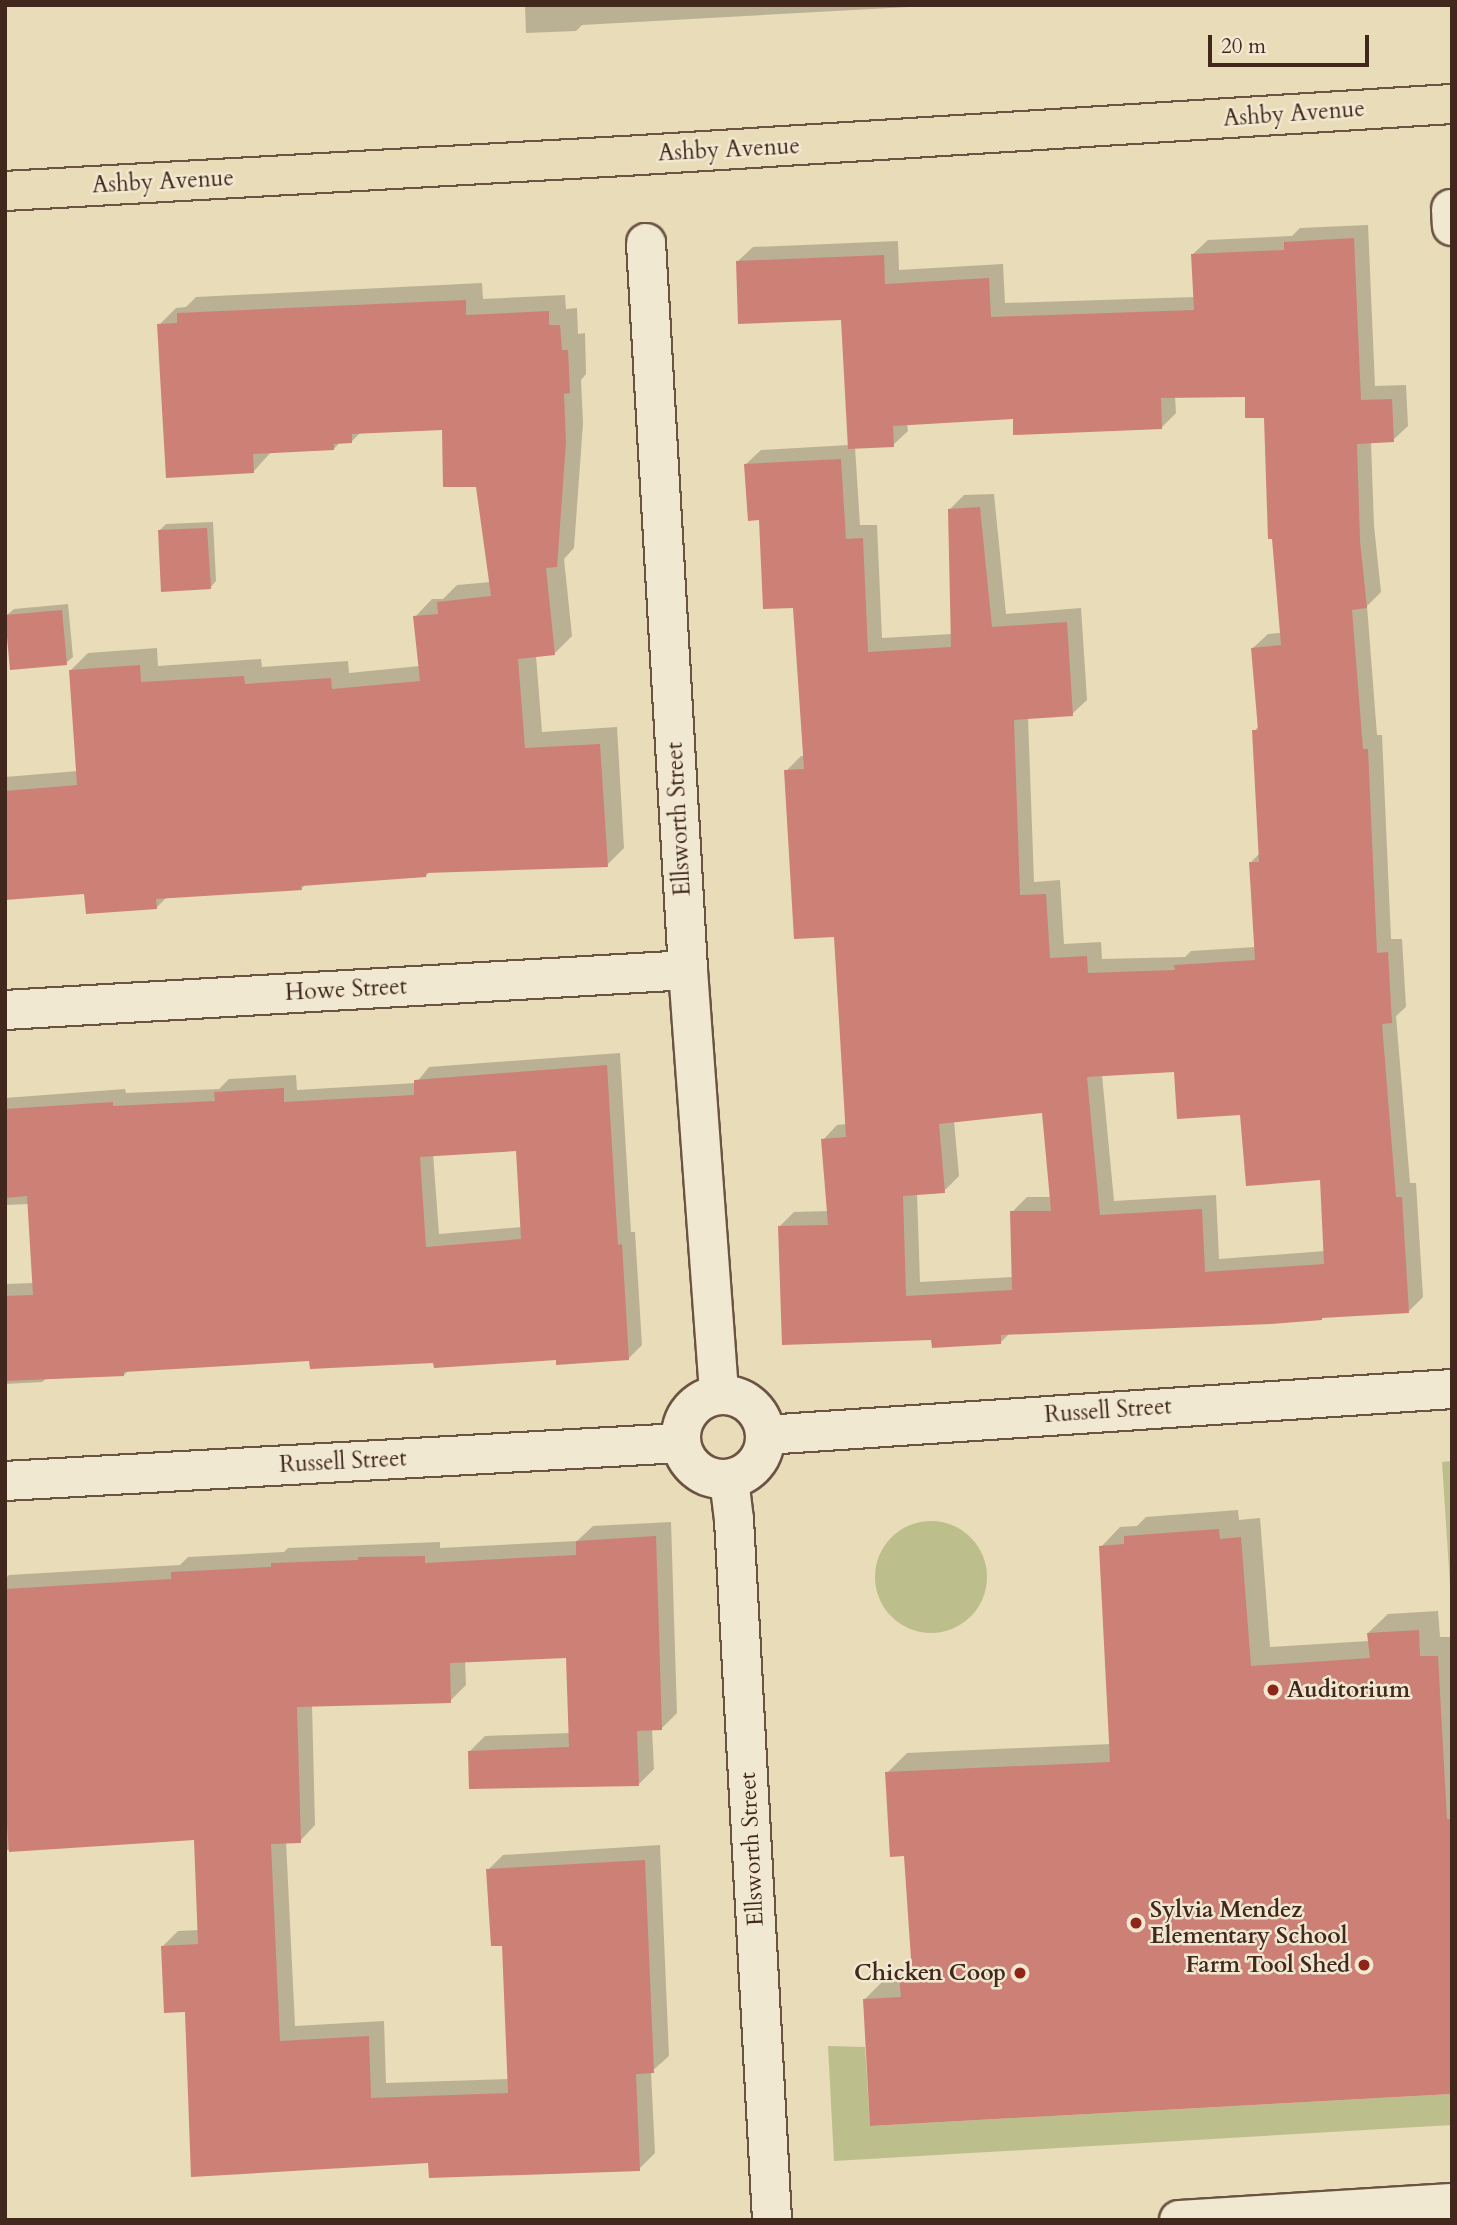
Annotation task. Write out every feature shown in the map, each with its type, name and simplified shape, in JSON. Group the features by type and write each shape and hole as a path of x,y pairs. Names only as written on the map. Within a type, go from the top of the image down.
{"main road":[{"name":"Ashby Avenue","path":"5,191 655,155 1452,104"}],"street":[{"name":"Ellsworth Street","path":"646,243 688,971 719,1395"},
{"name":"Howe Street","path":"5,1010 688,971"},
{"name":"Russell Street","path":"765,1435 1452,1389"},
{"path":"719,1395 745,1401 755,1410 765,1435 760,1459 751,1468 729,1479 703,1475 692,1466 680,1443 681,1429 694,1406 705,1398 719,1395"},
{"name":"Russell Street","path":"5,1480 680,1443"},
{"name":"Ellsworth Street","path":"729,1479 735,1534 772,2220"},
{"path":"1179,2220 1452,2203"}],"green space":[{"path":"1452,1461 1452,1615 1442,1462"},
{"path":"931,1521 953,1525 971,1537 983,1555 987,1577 983,1599 971,1617 953,1629 931,1633 909,1629 891,1617 879,1599 875,1577 879,1555 891,1537 909,1525"},
{"path":"828,2046 865,2047 870,2126 1452,2094 1452,2125 834,2161"}],"building":[{"path":"1354,238 1361,400 1392,399 1394,442 1357,444 1360,541 1367,608 1352,610 1363,749 1368,749 1377,953 1388,952 1392,1023 1382,1024 1396,1197 1402,1197 1409,1313 1271,1324 1001,1335 1001,1344 932,1348 931,1340 782,1345 778,1226 828,1225 821,1139 846,1137 834,937 794,939 784,770 804,769 793,608 763,609 759,520 748,521 744,464 841,459 846,539 863,538 868,652 951,647 948,509 980,507 992,627 1067,622 1073,716 1014,720 1020,895 1046,894 1050,958 1087,956 1088,973 1175,970 1174,965 1255,960 1249,862 1259,862 1252,730 1258,730 1251,648 1281,645 1272,539 1268,539 1264,418 1245,418 1245,397 1161,398 1162,429 1013,435 1013,419 893,426 894,447 848,449 841,320 738,324 736,261 884,255 885,284 989,278 991,317 1194,310 1191,254 1284,250 1284,242","holes":["1174,1072 1177,1119 1240,1115 1246,1186 1320,1180 1324,1264 1205,1272 1202,1209 1100,1215 1087,1077","1042,1113 1051,1211 1010,1211 1012,1290 906,1296 903,1196 945,1193 939,1124"]},
{"path":"466,300 466,315 549,311 549,325 560,325 562,350 568,350 570,393 564,394 566,442 557,567 546,568 555,655 518,659 525,748 600,744 608,867 426,873 426,877 301,886 302,890 156,899 157,909 86,914 84,894 5,900 5,791 77,785 69,670 140,665 141,682 244,676 245,684 331,678 332,689 420,681 413,616 438,614 437,602 491,596 476,487 443,487 442,430 352,434 352,443 334,444 334,450 253,454 254,473 166,478 157,324 177,323 177,313"},
{"path":"207,528 211,589 161,592 158,530"},
{"path":"62,610 67,665 10,670 5,615"},
{"path":"607,1065 618,1245 622,1244 629,1360 556,1365 556,1360 434,1368 433,1363 310,1369 309,1361 124,1372 124,1376 5,1381 5,1296 33,1295 27,1196 5,1198 5,1109 113,1102 113,1106 215,1101 214,1092 284,1088 284,1102 414,1095 414,1080","holes":["516,1151 521,1239 426,1247 420,1157"]},
{"path":"1219,1529 1220,1539 1241,1537 1251,1666 1370,1658 1367,1633 1419,1630 1420,1656 1438,1656 1447,1819 1452,1819 1452,2094 870,2126 863,1999 901,1997 899,1975 912,1974 904,1856 890,1857 885,1772 1110,1762 1099,1546 1124,1544 1124,1536"},
{"path":"656,1536 662,1730 637,1731 639,1786 469,1789 468,1751 569,1747 566,1658 450,1663 451,1703 297,1707 301,1843 271,1844 280,2041 369,2036 371,2098 508,2093 502,1946 491,1946 486,1869 645,1860 654,2073 636,2074 640,2171 429,2178 428,2163 191,2177 185,2012 164,2013 161,1946 198,1944 194,1840 9,1852 5,1797 5,1589 171,1579 171,1572 271,1567 271,1563 358,1560 358,1557 425,1556 425,1563 576,1555 576,1541"}],"place":[{"name":"Auditorium","path":"1273,1690"},
{"name":"Sylvia Mendez Elementary School","path":"1136,1923"},
{"name":"Farm Tool Shed","path":"1364,1965"},
{"name":"Chicken Coop","path":"1020,1973"}]}
